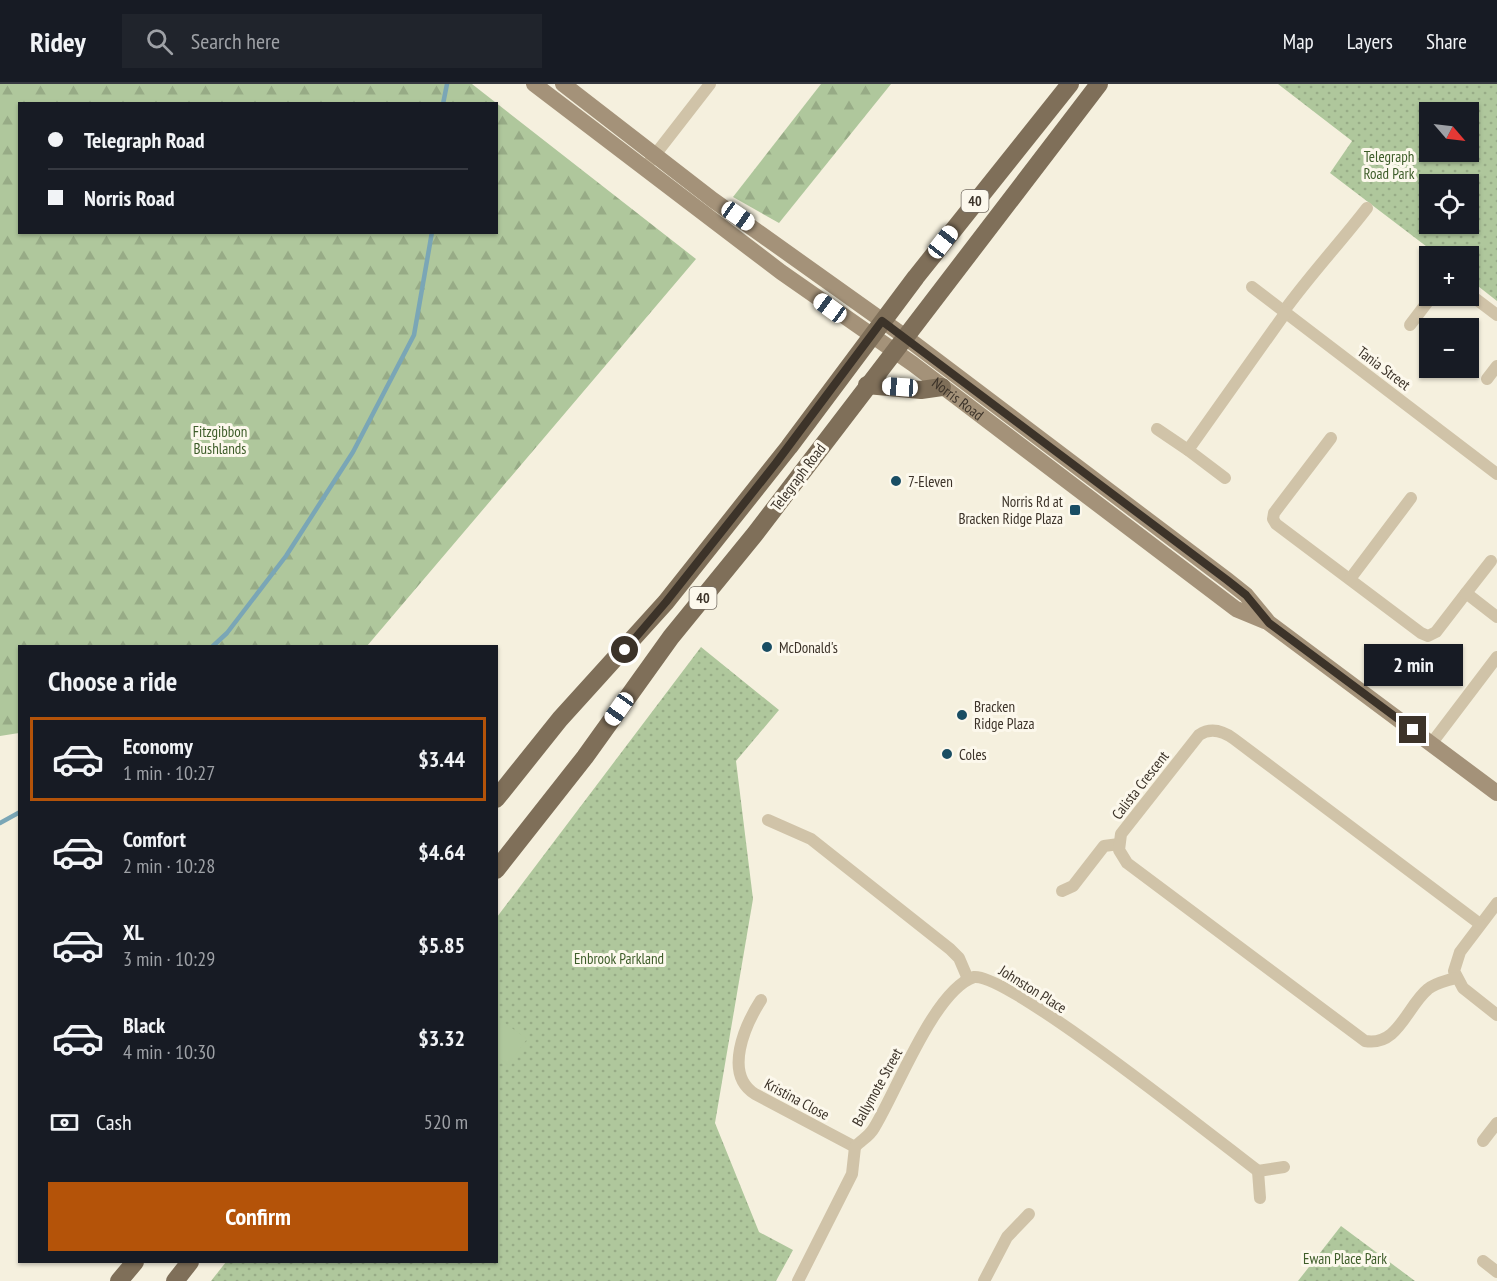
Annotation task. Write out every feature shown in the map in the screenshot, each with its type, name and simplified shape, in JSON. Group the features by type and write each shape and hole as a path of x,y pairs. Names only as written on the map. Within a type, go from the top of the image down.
{"main road":[{"name":"Norris Road","path":"534,84 781,272 872,336 899,344 1227,580 1246,595 1269,623"},
{"name":"Norris Road","path":"563,84 713,200 882,321 899,344 942,387 1236,609 1269,623 1497,793"},
{"name":"Telegraph Road","path":"498,797 560,720 666,602 882,321 1070,84"},
{"name":"Telegraph Road","path":"498,867 585,757 671,638 755,534 1099,84"},
{"path":"867,386 921,390 942,387"},
{"path":"120,1281 134,1263"},
{"path":"175,1281 189,1263"}],"street":[{"path":"644,169 710,84"},
{"path":"1188,450 1320,262 1342,241 1367,208"},
{"name":"Tania Street","path":"1252,287 1497,474"},
{"path":"1479,301 1497,315"},
{"path":"1410,325 1424,306"},
{"path":"1487,379 1497,366"},
{"path":"1157,429 1225,478"},
{"path":"1331,438 1274,513 1273,519 1276,524 1428,636 1436,632 1491,561"},
{"path":"1350,579 1411,498"},
{"path":"1466,593 1497,617"},
{"path":"1431,744 1497,657"},
{"name":"Calista Crescent","path":"1455,978 1429,988 1390,1036 1378,1042 1365,1041 1132,868 1120,856 1119,844 1124,830 1192,742 1203,732 1215,730 1234,739 1480,924"},
{"path":"768,820 811,839 931,934 958,958 968,979"},
{"path":"1062,891 1073,886 1102,848 1119,844"},
{"path":"1497,903 1456,958 1455,978 1462,988 1497,1015"},
{"name":"Johnston Place","path":"968,979 980,976 991,979 1030,1001 1258,1171"},
{"name":"Ballymote Street","path":"798,1281 852,1174 855,1147 873,1131 928,1026 955,990 968,979"},
{"name":"Kristina Close","path":"761,1000 745,1030 739,1070 741,1082 755,1094 855,1147"},
{"path":"1483,1141 1497,1123"},
{"path":"1260,1198 1258,1171 1284,1167"},
{"path":"984,1281 1007,1237 1029,1214"},
{"path":"1483,1261 1497,1272"}],"green space":[{"name":"Fitzgibbon Bushlands","path":"0,84 472,84 495,102 18,102 18,234 498,234 498,104 696,259 368,645 18,645 18,733 0,736"},
{"path":"821,84 891,84 779,223 733,197"},
{"name":"Telegraph Road Park","path":"1278,84 1497,84 1497,301 1479,287 1479,246 1426,246 1330,173 1352,141"},
{"name":"Enbrook Parkland","path":"701,647 779,710 736,761 753,899 715,1123 759,1232 793,1250 776,1281 211,1281 225,1263 498,1263 498,916"},
{"path":"502,1021 527,1039 508,1065 498,1057 498,1028"},
{"name":"Ewan Place Park","path":"1341,1226 1415,1281 1298,1281"}],"waterway":[{"path":"443,102 447,84"},
{"path":"214,645 227,633 286,556 353,452 414,335 432,234"},
{"path":"0,823 18,813"}],"place":[{"name":"7-Eleven","path":"896,481"},
{"name":"Norris Rd at Bracken Ridge Plaza","path":"1075,510"},
{"name":"McDonald's","path":"767,647"},
{"name":"Bracken Ridge Plaza","path":"962,715"},
{"name":"Coles","path":"947,754"}],"route":[{"path":"625,650 776,463 882,321 1227,580 1246,595 1269,623 1413,730"}]}
